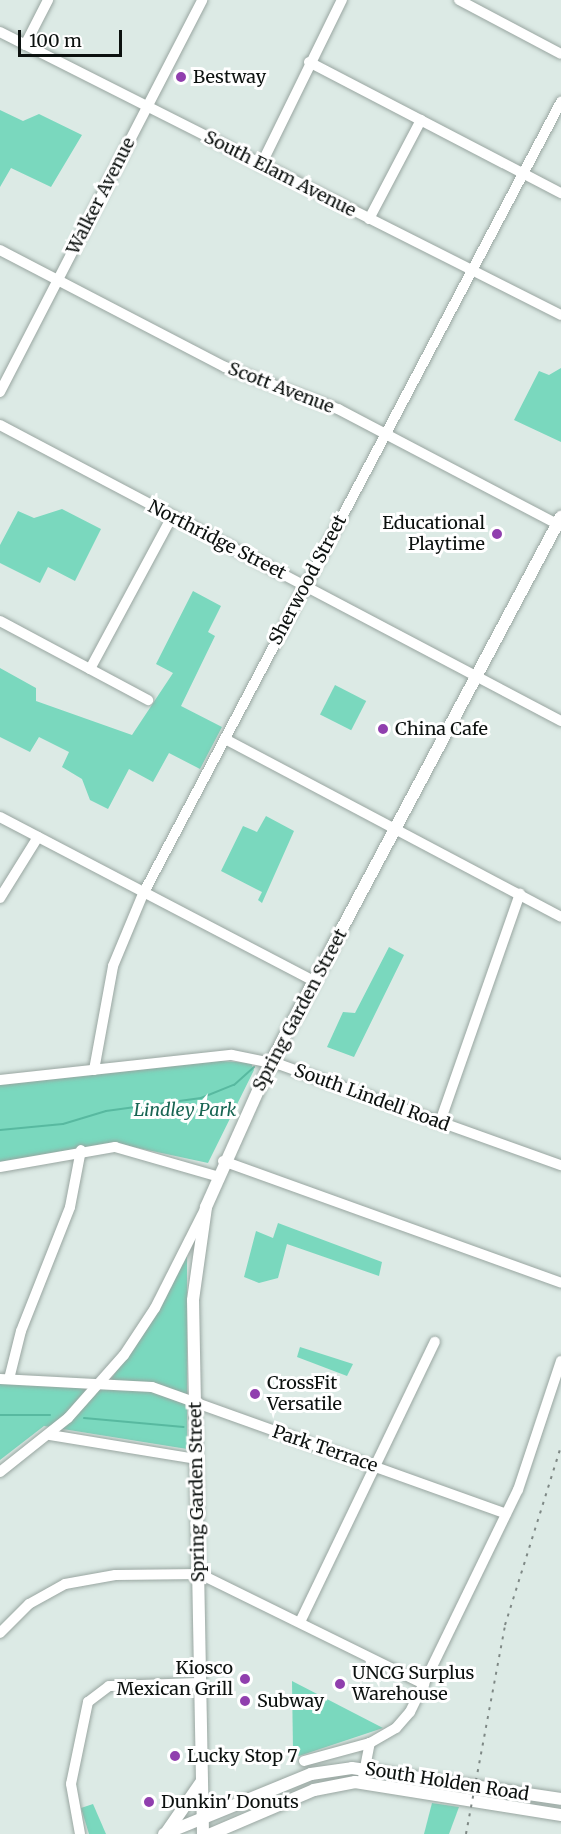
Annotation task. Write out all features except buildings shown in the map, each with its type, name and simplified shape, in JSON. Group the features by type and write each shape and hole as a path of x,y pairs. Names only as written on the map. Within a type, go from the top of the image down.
{"main road":[{"name":"Spring Garden Street","path":"203,1834 200,1574 193,1300 206,1207 216,1176 270,1064 560,522"},
{"name":"South Holden Road","path":"165,1834 311,1774 365,1767 561,1799"},
{"path":"165,1834 202,1780"},
{"name":"South Holden Road","path":"211,1834 314,1790 362,1781 561,1815"}],"street":[{"path":"26,45 48,0"},
{"name":"Walker Avenue","path":"0,392 202,0"},
{"path":"261,165 309,62 342,0"},
{"path":"459,0 561,54"},
{"name":"South Elam Avenue","path":"0,32 561,315"},
{"path":"309,62 561,193"},
{"name":"Sherwood Street","path":"94,1071 113,966 143,894 561,102"},
{"path":"369,219 421,120"},
{"name":"Scott Avenue","path":"0,250 225,367 323,402 560,522"},
{"name":"Northridge Street","path":"0,425 561,721"},
{"path":"90,669 172,517"},
{"path":"0,621 148,700"},
{"path":"225,739 561,917"},
{"path":"0,817 143,894 315,982"},
{"path":"0,898 38,837"},
{"path":"440,1122 520,894"},
{"name":"South Lindell Road","path":"0,1080 94,1071 215,1055 270,1064 561,1165"},
{"path":"0,1167 81,1150 115,1147 147,1152 216,1176"},
{"path":"4,1379 70,1207 81,1150"},
{"path":"223,1161 561,1283"},
{"path":"0,1472 50,1435 101,1382 154,1308 206,1207"},
{"path":"300,1622 377,1467 435,1342"},
{"path":"304,1761 370,1743 396,1728 424,1684 506,1514 561,1361"},
{"name":"Park Terrace","path":"4,1379 101,1382 152,1387 506,1514"},
{"path":"50,1435 197,1459"},
{"path":"0,1633 29,1604 65,1584 115,1575 200,1574 424,1684"},
{"path":"80,1834 71,1784 88,1702 109,1686 201,1683"},
{"path":"362,1781 370,1743"}],"green space":[{"path":"0,110 23,121 39,114 82,135 51,187 11,168 0,187"},
{"path":"561,368 561,442 514,420 539,371 549,375"},
{"path":"62,509 101,529 75,581 48,567 40,583 0,563 0,545 18,511 34,518"},
{"path":"193,591 221,606 208,632 215,636 181,706 222,727 200,769 169,753 153,782 129,769 108,809 90,800 82,779 62,767 69,752 39,737 30,752 0,737 0,668 36,688 36,701 132,735 173,673 156,664"},
{"path":"335,685 366,701 351,730 320,714"},
{"path":"266,816 294,831 262,903 258,900 262,892 221,871 243,826 257,832"},
{"path":"389,947 404,955 354,1057 327,1047 343,1012 355,1013"},
{"name":"Lindley Park","path":"205,1060 251,1063 254,1070 208,1163 115,1143 0,1163 0,1083"},
{"path":"278,1223 382,1262 379,1276 287,1244 278,1278 259,1283 244,1277 256,1231 273,1238"},
{"path":"187,1252 187,1449 44,1426 0,1460 0,1382 107,1385 158,1310"},
{"path":"300,1347 353,1364 347,1376 297,1357"},
{"path":"292,1681 383,1728 299,1756 293,1751"},
{"path":"432,1803 459,1807 449,1834 424,1834"},
{"path":"93,1804 106,1834 89,1834 81,1808"}],"waterway":[{"path":"0,1130 63,1124 106,1111 201,1098 234,1085 254,1067"},
{"path":"0,1415 50,1415"},
{"path":"84,1418 184,1427"}],"railway":[{"path":"466,1834 505,1625 561,1446"}],"place":[{"name":"Bestway","path":"181,77"},
{"name":"Educational Playtime","path":"497,534"},
{"name":"China Cafe","path":"383,729"},
{"name":"CrossFit Versatile","path":"255,1394"},
{"name":"Kiosco Mexican Grill","path":"245,1679"},
{"name":"UNCG Surplus Warehouse","path":"340,1684"},
{"name":"Subway","path":"245,1701"},
{"name":"Lucky Stop 7","path":"175,1756"},
{"name":"Dunkin' Donuts","path":"149,1802"}]}
